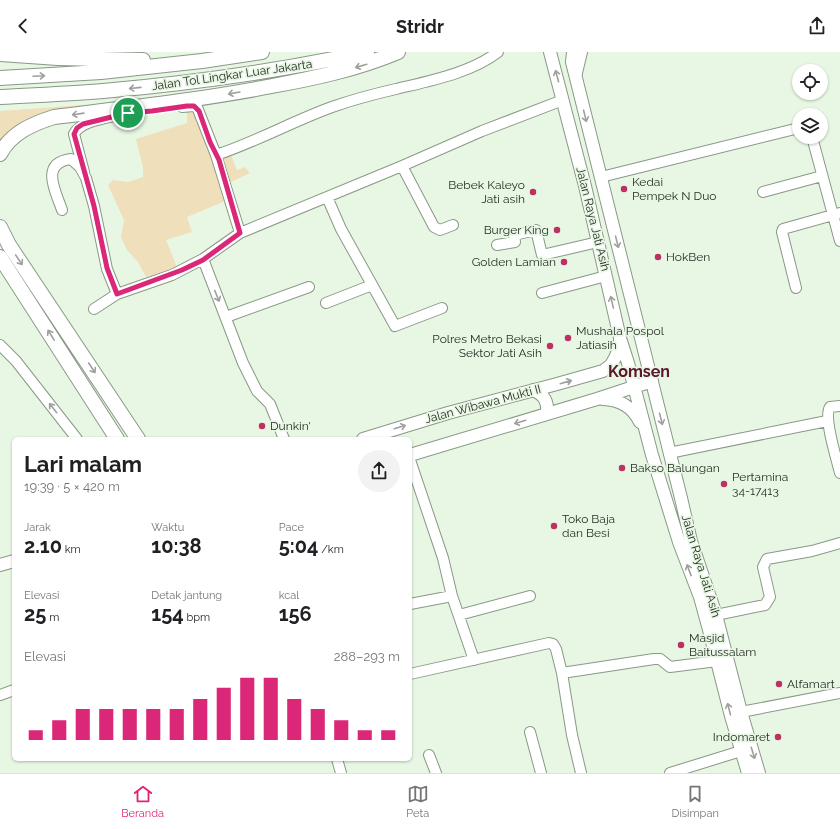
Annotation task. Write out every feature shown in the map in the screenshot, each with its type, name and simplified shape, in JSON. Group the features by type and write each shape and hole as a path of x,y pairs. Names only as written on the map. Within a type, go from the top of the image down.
{"highway":[{"name":"Jalan Tol Lingkar Luar Jakarta","path":"0,78 101,72 202,61 262,52"},
{"name":"Jalan Tol Lingkar Luar Jakarta","path":"0,97 102,91 218,78 314,64 367,52"},
{"path":"0,154 3,148 16,134 38,122 54,117 231,94 329,75 366,64 398,52"},
{"path":"0,54 58,58 202,61"},
{"path":"0,226 9,245 137,437"},
{"path":"0,257 116,437"}],"main road":[{"name":"Jalan Raya Jati Asih","path":"550,52 598,242 620,338 678,542 700,597 748,773"},
{"name":"Jalan Raya Jati Asih","path":"573,52 572,62 691,541 716,615 741,712 760,773"},
{"name":"Jalan Wibawa Mukti II","path":"370,437 448,413 603,371 611,365 619,351 620,338"},
{"path":"627,359 639,363 645,358 645,353"},
{"path":"412,455 652,381"},
{"path":"533,390 540,393 545,398 548,406 548,414"},
{"path":"597,399 614,400 628,405 636,415 647,436"},
{"path":"0,565 12,562"}],"street":[{"path":"216,155 332,107 367,96 415,85 458,72 478,64 498,52"},
{"path":"576,78 582,52"},
{"path":"94,308 117,294 172,274 203,260 240,233 482,132 563,100"},
{"path":"117,294 107,268 94,206 74,134 77,128 83,124 131,112 194,106 199,111 205,131 216,155 240,233"},
{"path":"601,177 792,130"},
{"path":"814,144 822,176 837,214 840,241"},
{"path":"62,210 51,178 54,168 60,163 70,160 78,164 84,172"},
{"path":"402,166 434,227 440,230 453,225"},
{"path":"762,192 822,176"},
{"path":"327,197 341,228 395,326 442,308"},
{"path":"796,288 782,232 783,229 837,214"},
{"path":"497,245 515,242 514,235 536,230 542,255 598,242"},
{"path":"203,260 243,363 257,391 270,404 283,437"},
{"path":"542,293 606,276"},
{"path":"326,303 372,285"},
{"path":"226,317 309,287"},
{"path":"0,345 16,361 75,437"},
{"path":"840,406 829,408 827,412 827,421 837,448 840,473"},
{"path":"669,453 827,421"},
{"path":"412,466 442,558 452,596 474,660"},
{"path":"716,615 765,605 770,597 764,567 767,559 812,551 840,543"},
{"path":"412,604 452,596"},
{"path":"459,615 530,596"},
{"path":"412,674 549,643 553,644 556,649 562,673 572,735 581,773"},
{"path":"562,673 654,659 660,659 670,666 717,662"},
{"path":"0,695 12,691"},
{"path":"741,712 840,693"},
{"path":"530,732 541,773"},
{"path":"670,773 741,751"},
{"path":"429,755 436,773"},
{"path":"338,761 341,773"}],"shaded area":[{"path":"82,105 85,107 0,143 0,111"},
{"path":"202,108 198,120 199,128 215,160 230,152 237,170 245,167 250,173 225,185 230,199 187,217 192,232 166,240 177,267 146,277 138,262 127,250 121,237 124,220 108,185 113,180 128,182 143,177 143,167 136,139 187,123 187,112"}],"place":[{"name":"Kedai Pempek N Duo","path":"624,189"},
{"name":"Bebek Kaleyo Jati asih","path":"533,192"},
{"name":"Burger King","path":"557,230"},
{"name":"HokBen","path":"658,257"},
{"name":"Golden Lamian","path":"564,262"},
{"name":"Mushala Pospol Jatiasih","path":"568,338"},
{"name":"Polres Metro Bekasi Sektor Jati Asih","path":"550,346"},
{"name":"Dunkin'","path":"262,426"},
{"name":"Bakso Balungan","path":"622,468"},
{"name":"Pertamina 34-17413","path":"724,484"},
{"name":"Toko Baja dan Besi","path":"554,526"},
{"name":"Masjid Baitussalam","path":"681,645"},
{"name":"Alfamart","path":"779,684"},
{"name":"Indomaret","path":"778,737"}],"district":[{"name":"Komsen","path":"639,371"}],"route":[{"path":"187,106 196,107 199,111 213,150 219,160 221,172 240,233 203,260 172,274 117,294 107,268 94,206 74,134 77,128 83,124 128,113 187,106"}]}
